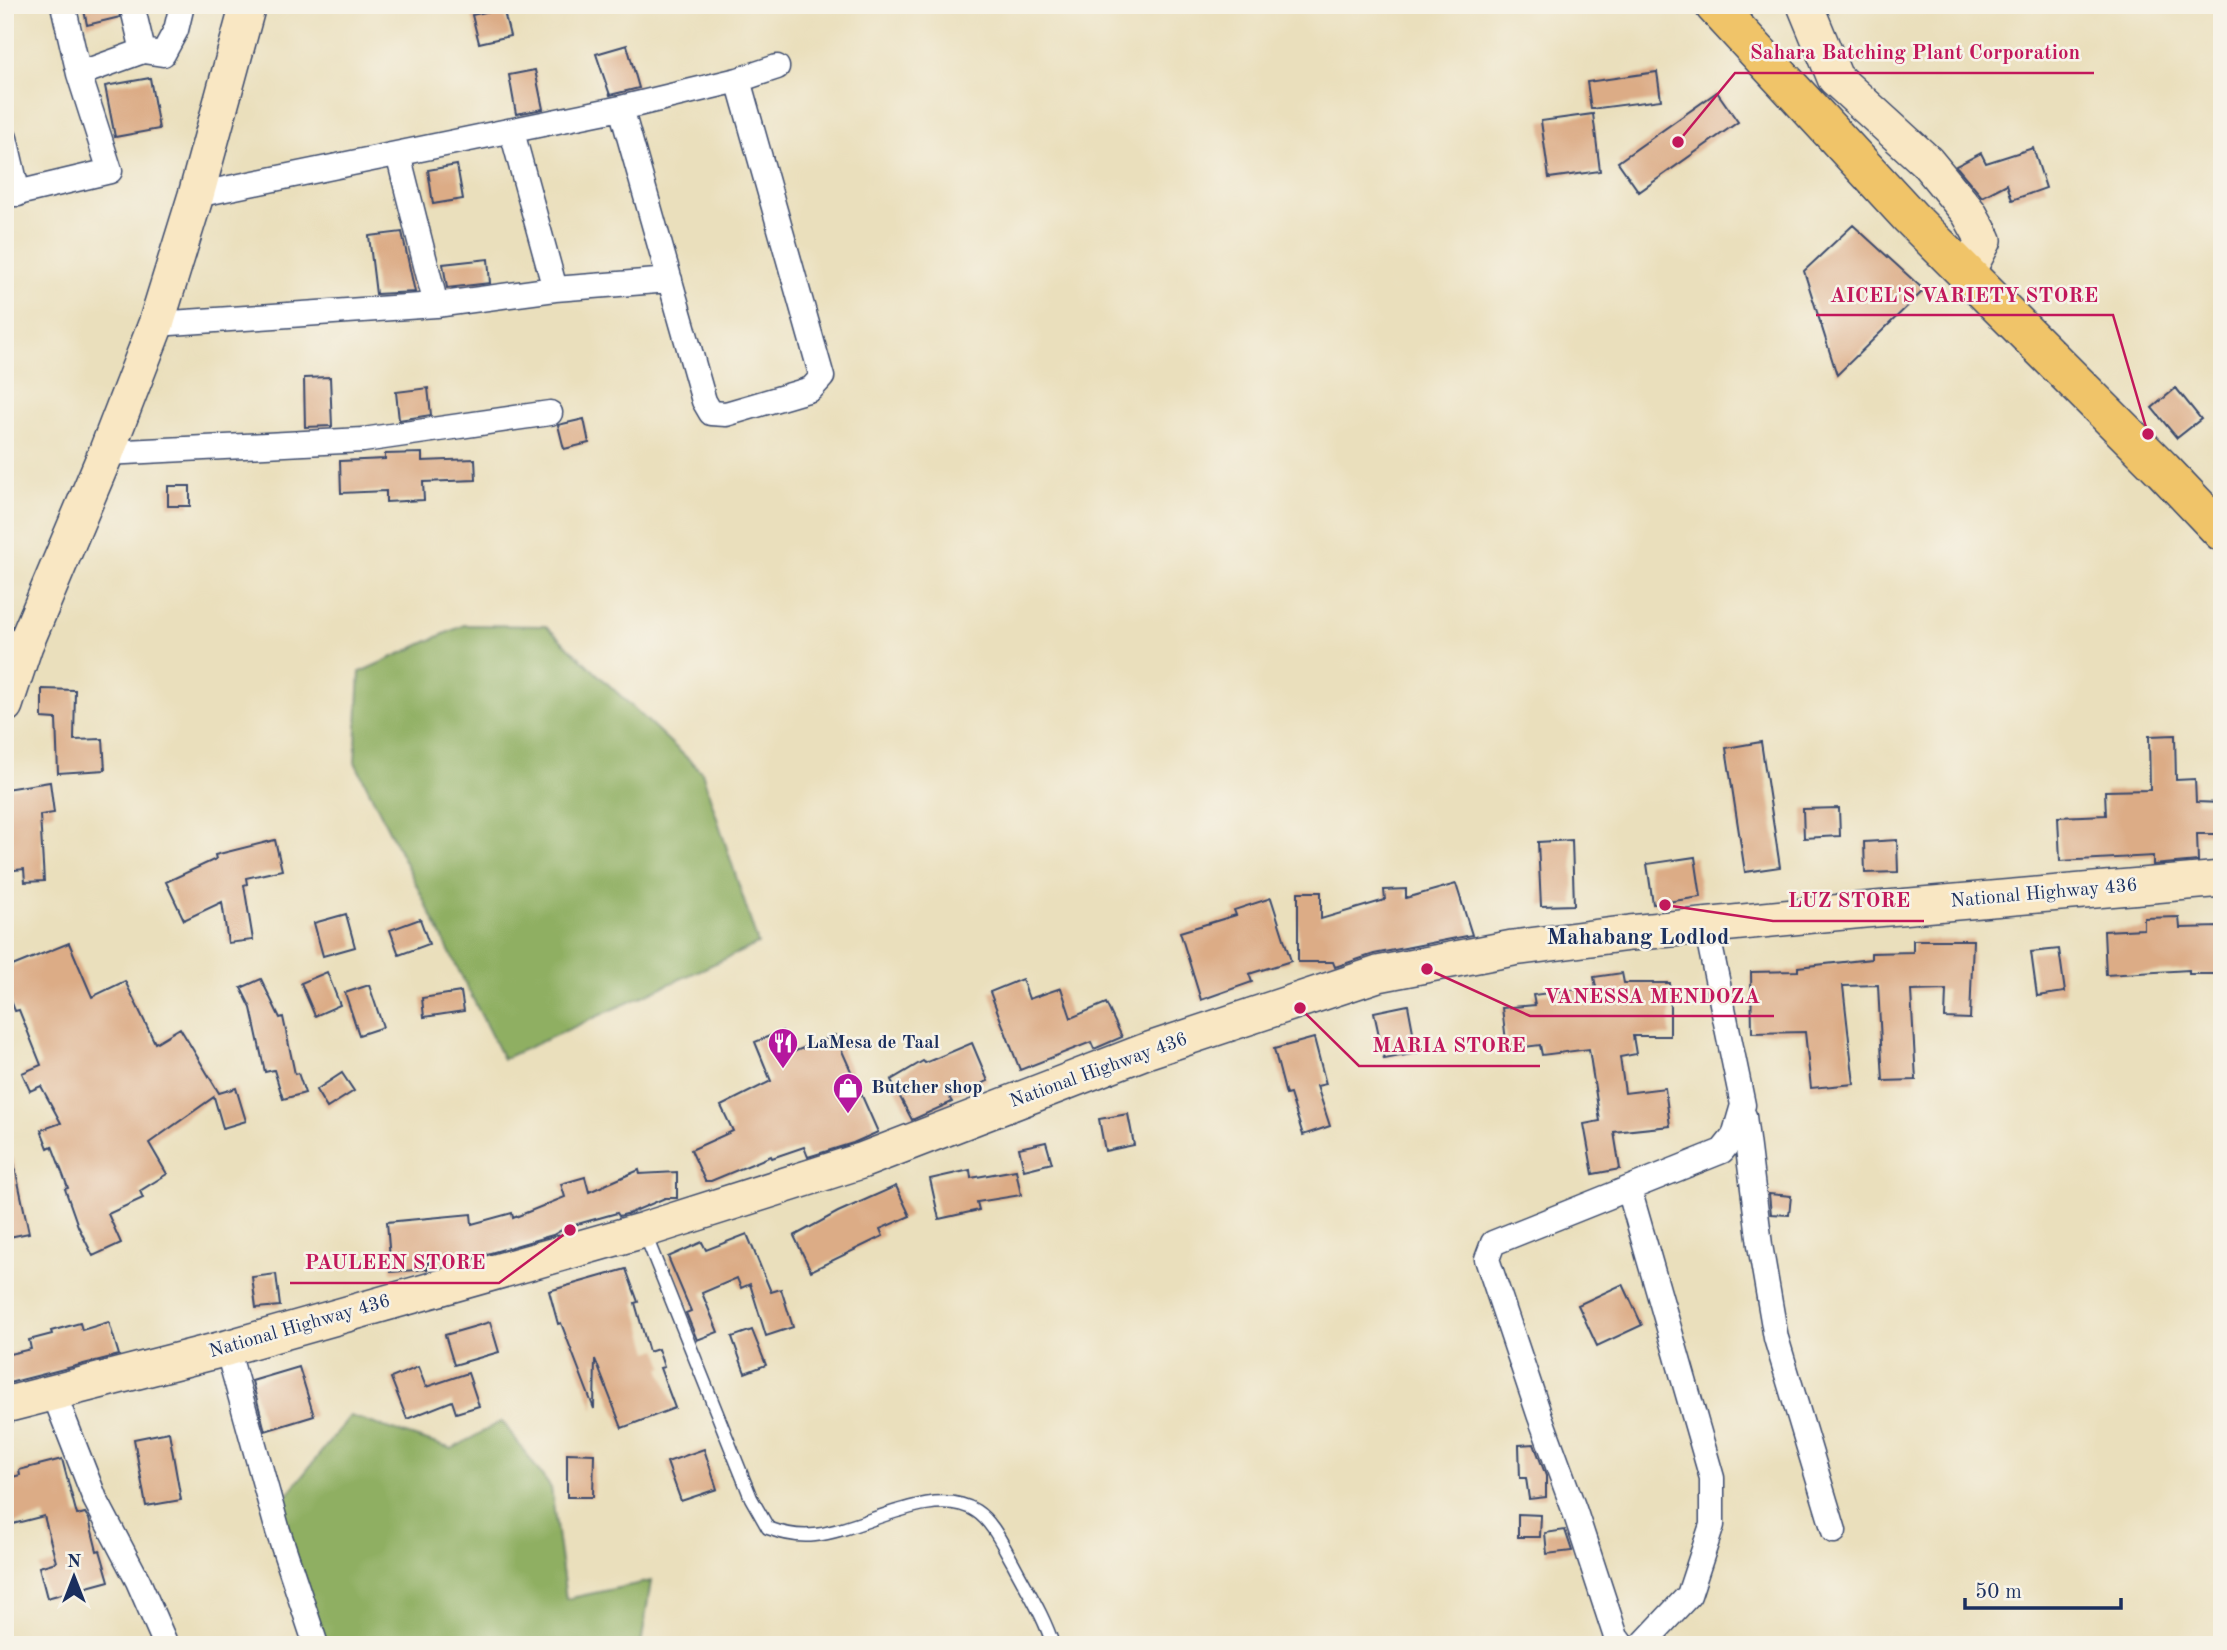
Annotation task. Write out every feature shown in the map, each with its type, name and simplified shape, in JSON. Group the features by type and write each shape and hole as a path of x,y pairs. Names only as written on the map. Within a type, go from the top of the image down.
{"main road":[{"path":"5,705 15,648 106,453 156,324 248,5"},
{"path":"1713,5 1910,217 2222,532"},
{"path":"1805,5 1835,78 1927,162 1969,213 1984,240 1967,272"},
{"name":"National Highway 436","path":"5,1405 227,1348 644,1230 861,1161 1146,1051 1378,974 1513,948 1630,933 2222,879"}],"street":[{"path":"5,138 12,195 110,171 79,74 63,5"},
{"path":"132,5 143,51"},
{"path":"79,74 143,51 163,54 176,30 182,5"},
{"path":"195,195 621,108 738,80 776,66"},
{"path":"621,108 704,401 711,413 726,414 811,389 822,377 738,80"},
{"path":"512,132 555,289"},
{"path":"398,154 436,305"},
{"path":"156,324 436,305 555,289 670,280"},
{"path":"106,453 363,440 550,413"},
{"path":"1706,926 1742,1105 1760,1245 1776,1338 1834,1531"},
{"path":"1622,1645 1616,1637 1487,1259 1493,1243 1722,1151 1734,1136 1742,1105"},
{"path":"1629,1189 1712,1478 1712,1525 1689,1595 1642,1645"},
{"path":"227,1348 278,1531 316,1645"},
{"path":"54,1394 95,1499 138,1581 166,1645"}],"lane":[{"path":"644,1230 751,1498 768,1528 787,1535 817,1535 921,1505 955,1502 977,1511 995,1531 1047,1625 1053,1645"}],"green space":[{"path":"464,625 546,626 702,772 758,944 503,1059 355,762 360,672"},
{"path":"350,1416 452,1449 502,1421 551,1488 566,1599 651,1581 641,1645 323,1645 277,1508"}],"building":[{"path":"83,5 118,5 120,17 87,25"},
{"path":"503,8 510,36 479,43 472,15"},
{"path":"627,45 639,88 610,95 596,54"},
{"path":"535,70 543,109 516,114 509,75"},
{"path":"1657,72 1661,100 1591,109 1587,82"},
{"path":"150,78 159,129 115,137 105,86"},
{"path":"1717,92 1738,122 1639,192 1618,162"},
{"path":"1593,114 1600,171 1549,178 1541,121"},
{"path":"2033,148 2046,188 2012,200 2007,184 1982,197 1956,166 1981,153 1986,163"},
{"path":"457,165 463,199 433,204 428,170"},
{"path":"1853,225 1924,290 1837,375 1804,271"},
{"path":"402,232 415,292 376,294 369,236"},
{"path":"488,259 490,283 447,288 443,264"},
{"path":"330,377 332,426 305,427 304,378"},
{"path":"428,388 431,415 399,420 396,392"},
{"path":"2176,388 2201,419 2177,438 2152,408"},
{"path":"584,419 589,443 564,449 558,425"},
{"path":"422,453 422,461 475,459 476,480 423,482 424,500 386,502 386,491 341,493 340,461 385,459 385,454"},
{"path":"168,486 190,486 190,506 168,506"},
{"path":"42,689 75,690 74,740 103,739 105,770 58,773 56,719 42,718"},
{"path":"2175,735 2176,780 2195,779 2196,802 2222,803 2222,834 2197,834 2198,861 2153,865 2153,856 2060,861 2058,817 2106,815 2105,791 2150,790 2149,736"},
{"path":"1761,742 1780,867 1745,872 1726,748"},
{"path":"50,782 54,813 40,815 44,881 25,882 24,869 5,871 5,789"},
{"path":"1839,808 1840,836 1804,838 1803,809"},
{"path":"275,840 282,870 246,878 247,884 244,885 253,940 228,943 222,902 184,920 166,882 216,859 215,855"},
{"path":"1572,840 1574,905 1541,906 1538,842"},
{"path":"1897,840 1898,872 1865,873 1864,842"},
{"path":"1695,857 1701,897 1653,904 1647,864"},
{"path":"1456,884 1472,935 1374,954 1335,967 1333,962 1298,962 1298,892 1321,892 1321,919 1385,900 1384,890 1406,889 1406,898"},
{"path":"1271,898 1291,961 1249,974 1252,982 1201,1000 1180,932 1236,915 1234,910"},
{"path":"346,914 355,947 323,956 314,923"},
{"path":"2179,917 2180,928 2221,927 2222,974 2189,974 2189,970 2106,975 2104,931 2144,929 2144,918"},
{"path":"420,919 429,944 399,955 390,930"},
{"path":"1913,940 1973,940 1970,1019 1945,1018 1946,990 1911,991 1916,1080 1883,1081 1878,985 1843,986 1854,1084 1811,1088 1805,1032 1752,1033 1751,972 1798,971 1798,967 1871,959 1871,953 1913,952"},
{"path":"69,943 92,997 125,981 155,1043 180,1028 219,1093 236,1088 246,1121 223,1128 214,1097 149,1143 167,1174 140,1191 143,1198 108,1214 121,1243 93,1256 78,1226 65,1189 68,1188 52,1146 48,1148 41,1130 61,1123 41,1086 30,1091 22,1073 41,1065 19,1010 15,1011 5,984 5,969"},
{"path":"2059,949 2065,992 2037,996 2031,952"},
{"path":"327,972 340,1005 315,1016 301,983"},
{"path":"1622,973 1624,983 1670,983 1670,1036 1633,1036 1636,1054 1620,1057 1625,1093 1665,1088 1670,1126 1614,1132 1620,1169 1593,1174 1584,1124 1600,1121 1589,1049 1542,1055 1540,1045 1507,1049 1502,1008 1535,1005 1533,995 1596,987 1594,977"},
{"path":"261,979 280,1018 283,1017 295,1074 298,1073 305,1093 283,1099 274,1070 265,1072 251,1008 241,988"},
{"path":"1022,979 1029,999 1061,988 1071,1018 1106,1003 1122,1037 1094,1049 1091,1042 1020,1070 990,992"},
{"path":"369,985 383,1027 359,1035 345,993"},
{"path":"461,992 464,1011 424,1017 422,998"},
{"path":"1408,1005 1417,1053 1384,1059 1374,1012"},
{"path":"782,1031 791,1053 835,1035 878,1132 808,1157 804,1147 772,1158 771,1156 711,1181 705,1181 691,1150 733,1131 721,1106 771,1081 755,1042"},
{"path":"1314,1038 1326,1084 1317,1086 1330,1126 1303,1135 1290,1094 1286,1095 1274,1049"},
{"path":"972,1043 988,1081 949,1097 952,1102 912,1120 891,1080 923,1061 925,1063"},
{"path":"342,1073 354,1091 327,1108 316,1090"},
{"path":"1128,1114 1134,1145 1105,1151 1099,1119"},
{"path":"1046,1142 1052,1163 1024,1170 1019,1148"},
{"path":"5,1158 13,1158 29,1233 9,1237 5,1220"},
{"path":"639,1170 640,1174 677,1172 677,1198 665,1198 630,1213 619,1216 617,1213 567,1227 553,1235 480,1256 428,1261 428,1269 391,1272 387,1222 471,1214 472,1224 512,1213 513,1218 565,1197 561,1184 585,1177 589,1192"},
{"path":"970,1170 971,1178 1016,1170 1021,1195 977,1202 979,1210 939,1219 930,1179"},
{"path":"896,1186 910,1216 880,1229 883,1236 811,1271 794,1236 838,1212"},
{"path":"1769,1194 1791,1196 1789,1215 1771,1214"},
{"path":"747,1234 771,1292 781,1289 793,1327 766,1336 750,1284 741,1288 737,1278 702,1293 718,1332 697,1340 686,1313 691,1311 668,1257 702,1242 706,1250"},
{"path":"626,1269 638,1302 635,1303 649,1352 658,1349 664,1367 660,1368 675,1408 622,1428 595,1359 594,1409 561,1323 558,1324 549,1291"},
{"path":"276,1274 280,1306 256,1308 252,1277"},
{"path":"1623,1284 1642,1325 1597,1346 1578,1305"},
{"path":"109,1322 119,1355 5,1384 5,1355 31,1349 29,1340 80,1323 82,1330"},
{"path":"490,1322 499,1352 454,1365 445,1335"},
{"path":"752,1330 766,1365 745,1373 732,1337"},
{"path":"299,1367 314,1416 265,1431 252,1381"},
{"path":"418,1367 426,1387 468,1373 479,1406 456,1413 452,1401 407,1419 391,1378"},
{"path":"169,1432 181,1500 146,1506 134,1439"},
{"path":"1534,1444 1546,1476 1546,1497 1529,1499 1526,1478 1520,1478 1519,1445"},
{"path":"704,1449 717,1489 681,1501 667,1462"},
{"path":"567,1453 594,1454 593,1497 567,1497"},
{"path":"62,1459 77,1515 85,1513 89,1519 97,1551 100,1550 109,1581 47,1598 39,1567 56,1562 44,1516 5,1526 5,1479 20,1475 19,1470"},
{"path":"1518,1514 1541,1515 1540,1537 1518,1537"},
{"path":"1565,1530 1572,1551 1547,1554 1545,1533"}],"place":[{"name":"Sahara Batching Plant Corporation","path":"1678,142"},
{"name":"AICEL'S VARIETY STORE","path":"2148,434"},
{"name":"LUZ STORE","path":"1665,905"},
{"name":"VANESSA MENDOZA","path":"1427,969"},
{"name":"MARIA STORE","path":"1300,1008"},
{"name":"LaMesa de Taal","path":"783,1070"},
{"name":"Butcher shop","path":"848,1115"},
{"name":"PAULEEN STORE","path":"570,1230"}],"district":[{"name":"Mahabang Lodlod","path":"1638,937"}]}
